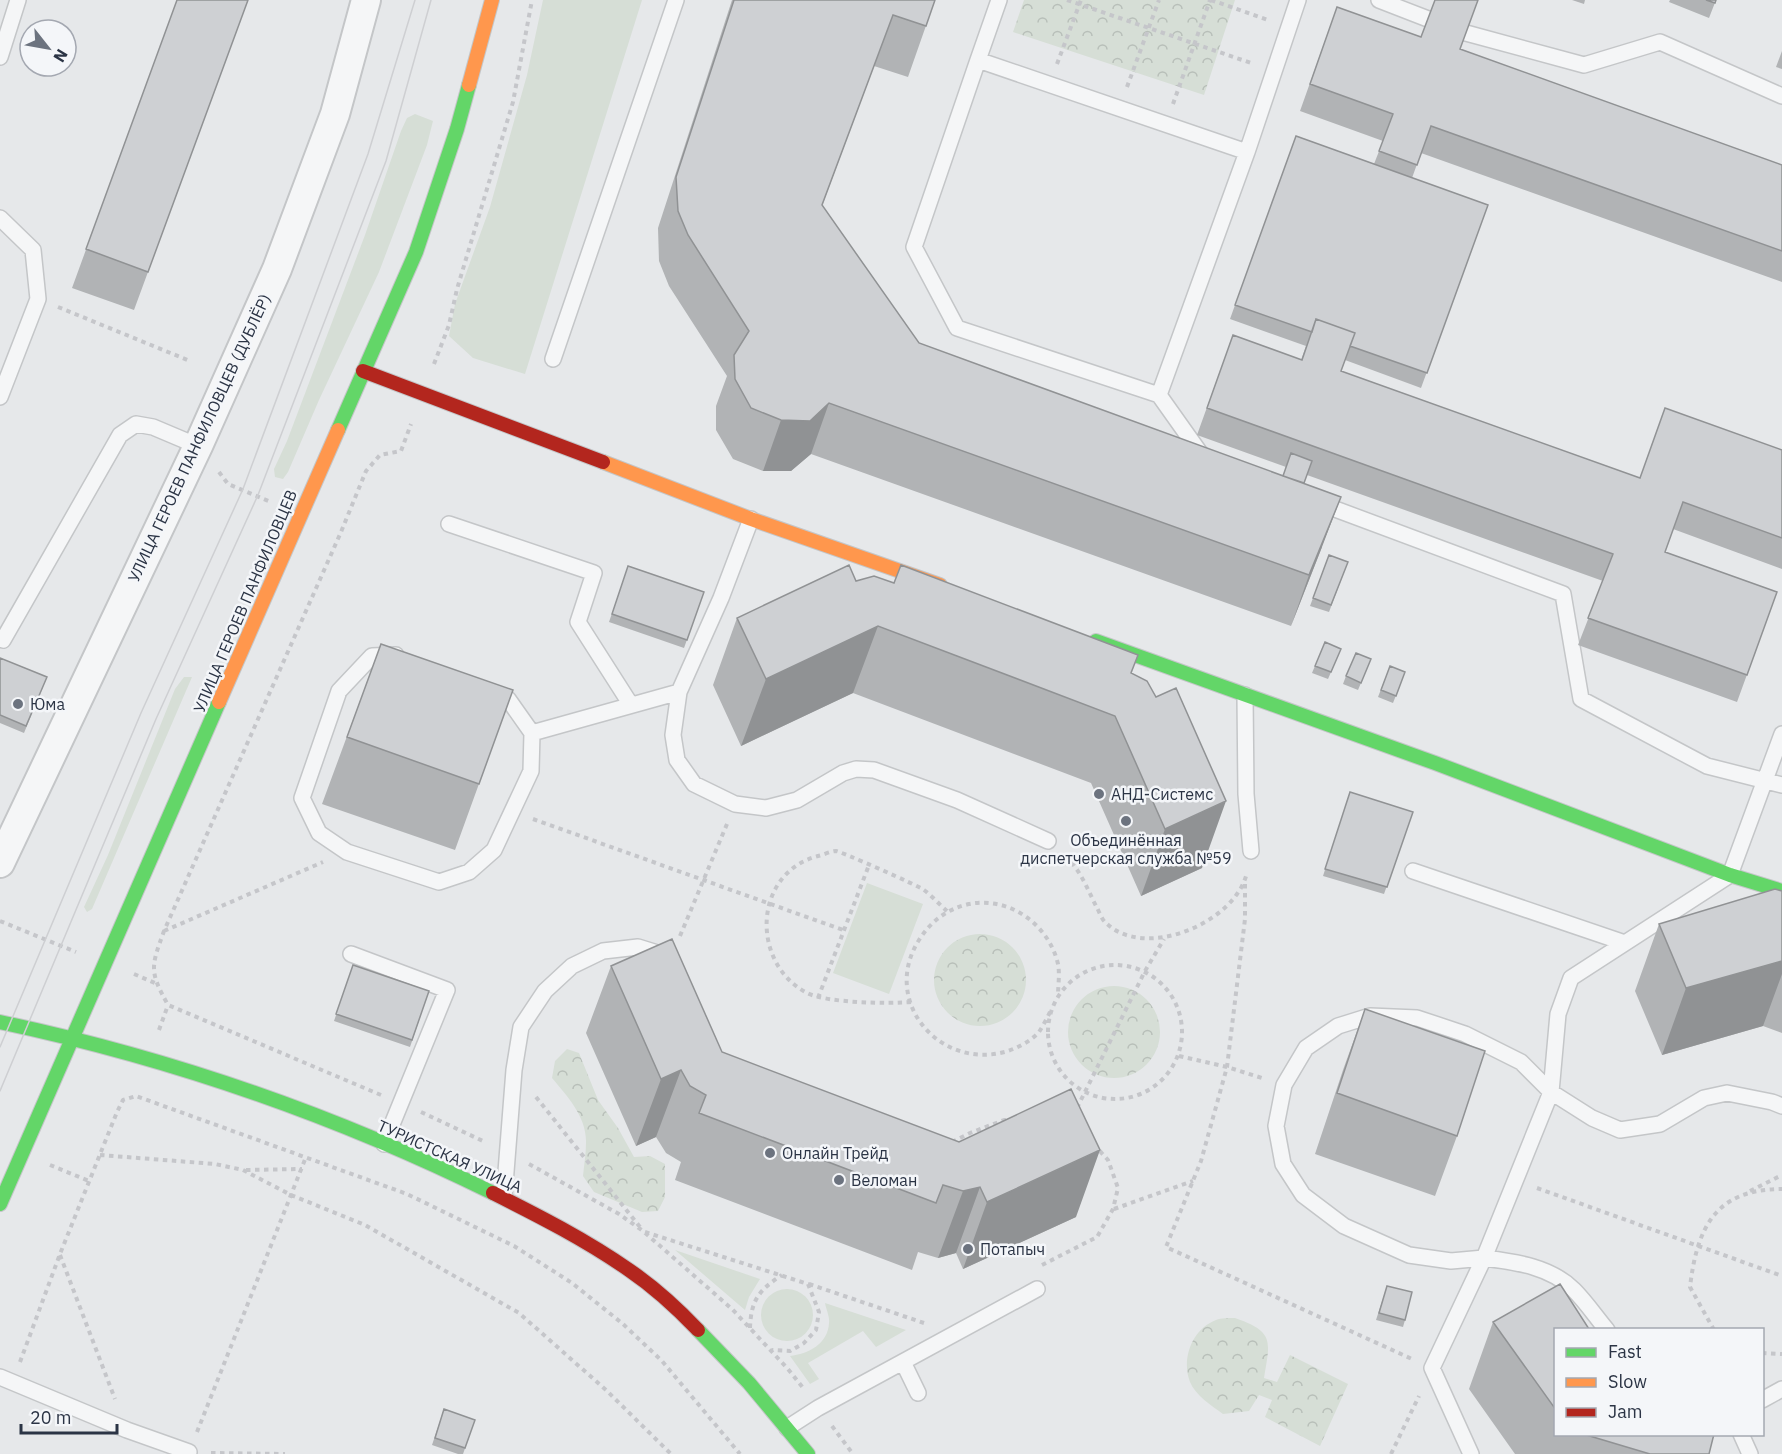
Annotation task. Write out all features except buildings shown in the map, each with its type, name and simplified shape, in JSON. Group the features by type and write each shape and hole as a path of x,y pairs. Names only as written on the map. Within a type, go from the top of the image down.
{"main road":[{"name":"УЛИЦА ГЕРОЕВ ПАНФИЛОВЦЕВ","path":"0,1204 71,1037 416,252 457,129 492,0"},
{"path":"363,371 751,519 950,589"},
{"path":"1082,636 1435,763 1730,874 1782,891"},
{"name":"ТУРИСТСКАЯ УЛИЦА","path":"0,1022 71,1037 149,1058 322,1118 461,1176 504,1197 596,1248 638,1277 669,1303 735,1366 808,1454"}],"street":[{"name":"УЛИЦА ГЕРОЕВ ПАНФИЛОВЦЕВ (ДУБЛЁР)","path":"3,849 198,446 277,269 335,114 366,0"}],"lane":[{"path":"0,57 18,0"},
{"path":"553,359 676,0"},
{"path":"999,0 914,247 957,328 1159,395 1201,456 1212,461"},
{"path":"1159,395 1247,152 1298,0"},
{"path":"1379,0 1428,19"},
{"path":"1466,33 1584,65 1660,42 1782,96"},
{"path":"978,60 1247,152"},
{"path":"0,218 33,250 38,299 0,397"},
{"path":"0,639 3,640 120,435 136,424 153,426 198,446"},
{"path":"1310,500 1563,594 1581,699 1707,766 1782,785"},
{"path":"751,519 721,598 679,692 673,735 677,760 694,784 735,804 766,808 796,800 843,773 856,769 874,770 957,800 1048,841"},
{"path":"449,524 594,573 578,622 631,705"},
{"path":"413,660 402,655 372,656 339,691 302,798 319,833 347,852 439,882 470,872 494,850 531,771 532,733 508,699 476,686"},
{"path":"532,733 679,692"},
{"path":"1245,695 1246,795 1251,851"},
{"path":"1471,1454 1432,1368 1484,1258 1551,1092 1558,1014 1571,978 1730,874 1782,734"},
{"path":"1413,871 1625,943"},
{"path":"504,1197 514,1070 521,1028 545,991 572,966 603,951 638,947 674,961"},
{"path":"351,954 447,990 384,1144"},
{"path":"1605,1328 1573,1289 1549,1272 1518,1263 1484,1258 1451,1261 1409,1256 1344,1226 1303,1195 1283,1164 1276,1126 1284,1085 1306,1048 1338,1026 1370,1016 1417,1018 1465,1034 1521,1062 1551,1092 1592,1118 1620,1130 1660,1124 1704,1098 1727,1093 1782,1106"},
{"path":"787,1428 818,1408 1037,1288"},
{"path":"903,1362 918,1393"},
{"path":"6,1379 127,1430 189,1453"},
{"path":"1764,1399 1782,1389"},
{"path":"1742,1436 1750,1454"}],"path":[{"path":"423,394 449,325 456,289 513,102 532,0"},
{"path":"1067,0 1080,2 1274,71"},
{"path":"1120,108 1158,0"},
{"path":"1166,124 1211,0 1289,27"},
{"path":"1050,84 1080,2"},
{"path":"38,299 190,361"},
{"path":"198,446 228,484 341,532"},
{"path":"674,961 735,804"},
{"path":"512,812 843,930"},
{"path":"1048,841 1076,865 1104,921 1126,936 1146,939 1164,938 1215,917 1245,884"},
{"path":"911,1002 890,1004 818,998 806,993 788,979 771,956 765,927 769,904 777,886 789,872 806,859 836,851 922,888 947,911"},
{"path":"1251,851 1245,884 1245,919 1227,1067 1202,1161 1166,1247 1432,1368 1391,1454"},
{"path":"164,931 347,852"},
{"path":"818,998 869,865"},
{"path":"1050,1012 1047,1033 1053,1059 1068,1081 1084,1093 1115,1100 1133,1097 1155,1087 1167,1075 1179,1056 1183,1030 1177,1005 1165,987 1145,971 1126,965 1112,964 1084,972 1069,983 1058,996 1038,1033 1019,1047 996,1055 972,1055 949,1048 930,1034 915,1015 908,992 907,968 913,950 928,926 947,911 970,904 994,903 1017,910 1036,924 1051,943 1059,966 1058,996"},
{"path":"1076,1111 1145,971 1164,938"},
{"path":"1179,1056 1227,1067 1284,1085"},
{"path":"514,1070 643,1231 783,1274 955,1334"},
{"path":"6,1379 123,1100 135,1096 407,1194 514,1246 572,1283 623,1324 662,1360 740,1454"},
{"path":"944,1146 1004,1120 1014,1120"},
{"path":"1034,1269 1097,1237 1113,1209 1118,1188 1108,1160 1093,1143"},
{"path":"100,1155 215,1164 243,1170 302,1169"},
{"path":"285,1454 189,1453 306,1157"},
{"path":"60,1169 89,1181"},
{"path":"243,1170 291,1195 364,1225 519,1313 606,1390 671,1454"},
{"path":"1713,1328 1690,1287 1697,1246 1705,1226 1721,1207 1782,1175"},
{"path":"1515,1180 1782,1276"},
{"path":"1113,1209 1193,1181"},
{"path":"1744,1194 1782,1189"},
{"path":"60,1254 127,1430"},
{"path":"750,1328 751,1312 756,1297 768,1284 783,1274"},
{"path":"771,1350 790,1351 804,1343 816,1330 819,1312 808,1284"},
{"path":"1764,1353 1782,1354"}],"green space":[{"path":"543,0 642,0 525,374 473,358 449,336 455,304 490,207 527,75"},
{"path":"1024,0 1235,0 1204,95 1013,32"},
{"path":"415,114 433,121 427,145 379,272 288,472 283,479 275,477 274,469 287,441 365,235 401,131 407,118"},
{"path":"184,677 192,677 92,909 87,912 84,907 108,855 175,689"},
{"path":"867,883 923,904 889,994 833,973"},
{"path":"980,934 998,937 1013,947 1023,962 1026,980 1023,998 1013,1013 998,1023 980,1026 962,1023 947,1013 937,998 934,980 937,962 947,947 962,937"},
{"path":"1114,986 1132,989 1147,999 1157,1014 1160,1032 1157,1050 1147,1065 1132,1075 1114,1078 1096,1075 1081,1065 1071,1050 1068,1032 1071,1014 1081,999 1096,989"},
{"path":"567,1049 579,1053 598,1100 618,1128 634,1157 650,1156 665,1164 665,1197 658,1211 642,1212 594,1192 583,1176 586,1143 583,1124 575,1108 552,1078 555,1061"},
{"path":"675,1250 760,1279 749,1297 745,1310"},
{"path":"782,1289 792,1289 801,1293 809,1301 813,1315 809,1329 801,1337 792,1341 782,1341 773,1337 765,1329 761,1320 761,1310 765,1301 773,1293"},
{"path":"825,1303 906,1330 876,1347 863,1331 808,1363 819,1379 810,1384 790,1356 816,1347 825,1337 829,1321"},
{"path":"1235,1318 1257,1328 1267,1339 1268,1355 1264,1378 1277,1382 1290,1355 1348,1384 1320,1446 1265,1417 1272,1400 1259,1395 1249,1411 1223,1414 1204,1400 1192,1387 1187,1364 1195,1338 1208,1324 1216,1320"}],"tram line":[{"path":"0,1047 141,713 243,489 368,154 415,0"},
{"path":"0,1091 156,719 258,495 386,161 431,0"}],"traffic: fast":[{"path":"338,430 416,252 457,129 469,85"},
{"path":"1096,641 1435,763 1730,875 1782,891"},
{"path":"0,1204 219,702"},
{"path":"0,1022 127,1053 252,1092 374,1139 493,1193"},
{"path":"698,1330 749,1383 808,1454"}],"traffic: slow":[{"path":"469,85 492,0"},
{"path":"219,702 338,430"},
{"path":"603,462 751,519 940,585"}],"traffic: jam":[{"path":"363,371 603,462"},
{"path":"493,1193 613,1259 674,1306 698,1330"}],"place":[{"name":"Юма","path":"18,704"},
{"name":"АНД-Системс","path":"1099,794"},
{"name":"Объединённая диспетчерская служба №59","path":"1126,821"},
{"name":"Онлайн Трейд","path":"770,1153"},
{"name":"Веломан","path":"839,1180"},
{"name":"Потапыч","path":"968,1249"}]}
